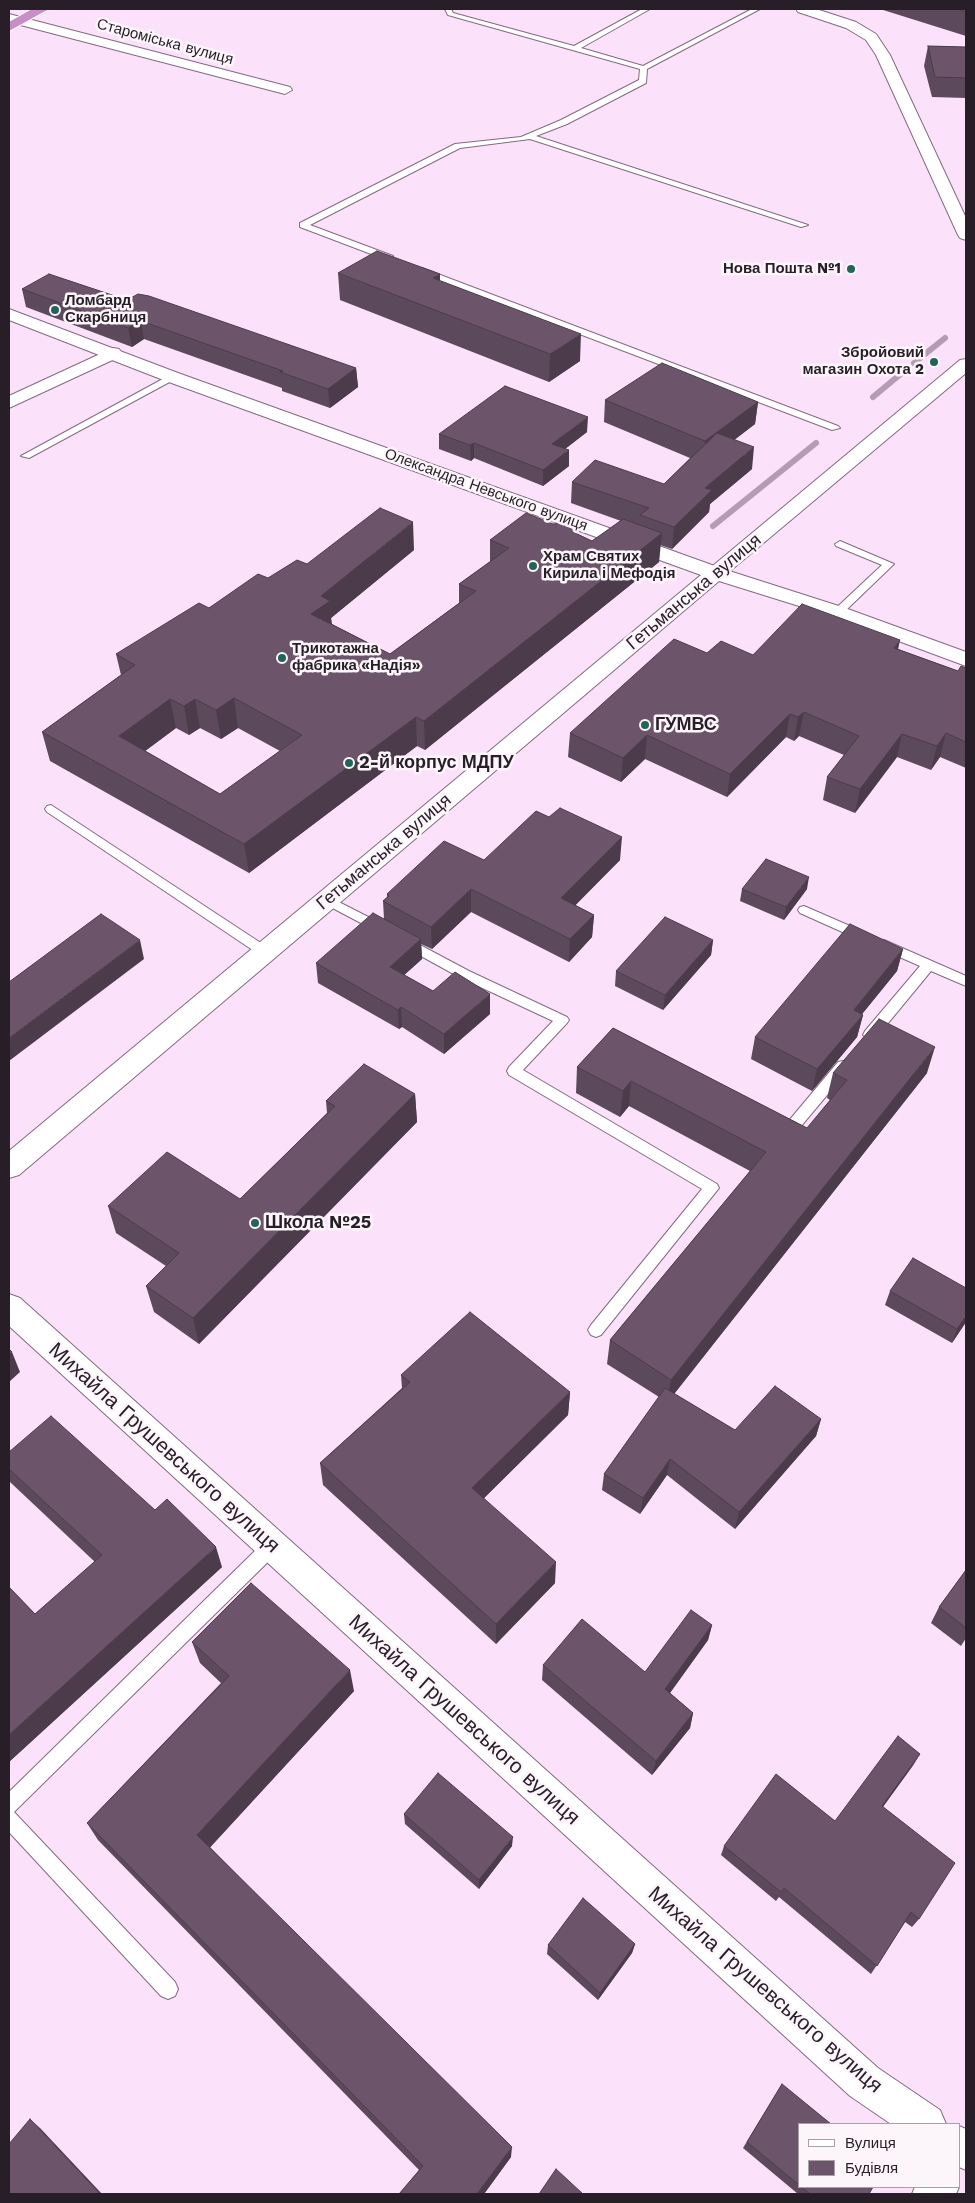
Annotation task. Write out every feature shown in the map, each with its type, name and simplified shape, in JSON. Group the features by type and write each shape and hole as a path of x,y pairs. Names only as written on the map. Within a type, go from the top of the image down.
{"highway":[{"path":"12,22 42,9"}],"street":[{"path":"803,9 850,24 871,37 884,55 966,235"},
{"name":"Староміська вулиця","path":"12,22 284,90"},
{"name":"Олександра Невського вулиця","path":"9,314 172,376 716,573 838,612 966,659"},
{"path":"9,403 113,353"},
{"name":"Гетьманська вулиця","path":"9,1167 966,364"},
{"name":"Михайла Грушевського вулиця","path":"9,1307 856,2075 925,2123"}],"lane":[{"path":"448,9 450,14 644,68 757,9"},
{"path":"574,49 647,9"},
{"path":"403,263 302,225 458,146 522,139 564,122 643,81 644,68"},
{"path":"529,136 804,225"},
{"path":"412,267 835,428"},
{"path":"26,456 172,376"},
{"path":"838,612 889,564 840,544"},
{"path":"51,809 265,952"},
{"path":"327,900 464,974 562,1020 514,1071 712,1188 596,1330"},
{"path":"804,910 966,981"},
{"path":"787,1133 929,964"},
{"path":"9,1805 272,1546"},
{"path":"9,1819 168,1989"}],"building":[{"path":"928,46 966,47 966,78 935,77"},
{"path":"377,251 440,274 433,278 581,334 550,354 338,273"},
{"path":"49,274 127,300 138,294 149,296 356,368 328,389 280,372 283,371 141,321 128,328 22,289"},
{"path":"662,363 758,402 705,441 605,400"},
{"path":"505,386 588,417 552,444 569,450 543,470 474,443 470,445 439,434"},
{"path":"717,433 754,447 705,488 712,490 674,527 640,515 649,508 572,482 595,460 664,484"},
{"path":"380,508 413,522 321,596 330,601 311,614 390,654 476,591 459,584 509,548 490,540 526,513 553,524 564,523 575,533 592,541 623,519 662,533 424,721 416,717 244,844 42,732 135,665 116,654 199,603 209,608 258,574 268,578 297,560 307,564","holes":["234,698 302,735 220,794 119,736 170,699 184,706 195,699 216,710"]},
{"path":"802,604 900,640 894,648 958,671 961,666 966,668 966,742 946,733 937,746 902,734 860,789 827,777 859,736 804,712 798,717 790,714 730,774 647,735 623,758 570,733 674,639 707,653 721,641 753,655"},
{"path":"560,808 622,837 561,898 594,915 570,939 471,889 431,927 383,901 389,896 387,894 444,841 484,860 536,811 549,817"},
{"path":"766,859 809,877 786,907 742,889"},
{"path":"373,913 421,939 390,967 433,991 455,972 490,994 444,1034 401,1007 398,1010 316,963"},
{"path":"101,914 140,940 9,1038 9,982"},
{"path":"665,917 713,940 665,995 616,971"},
{"path":"850,924 903,949 854,1010 863,1015 817,1069 755,1037"},
{"path":"879,1019 935,1047 671,1380 610,1340 766,1152 631,1081 623,1091 577,1067 613,1028 807,1128 847,1080 833,1073"},
{"path":"364,1064 415,1094 193,1318 146,1286 179,1253 108,1206 167,1152 240,1199 335,1106 326,1101"},
{"path":"913,1258 966,1288 966,1316 957,1329 890,1291"},
{"path":"470,1312 570,1392 472,1488 556,1562 496,1624 320,1463 410,1382 401,1375"},
{"path":"775,1386 821,1419 739,1512 670,1459 643,1498 604,1474 665,1388 735,1430"},
{"path":"51,1416 155,1510 167,1499 216,1547 9,1735 9,1587 35,1614 102,1555 9,1469 9,1452"},
{"path":"966,1570 966,1628 939,1607"},
{"path":"251,1583 350,1670 197,1835 512,2147 477,2194 399,2194 423,2166 87,1823 229,1676 192,1642"},
{"path":"691,1610 712,1625 665,1689 693,1713 656,1761 543,1665 582,1619 645,1672"},
{"path":"898,1736 920,1754 882,1806 955,1863 919,1919 911,1912 877,1966 784,1888 781,1892 724,1846 776,1774 835,1821"},
{"path":"438,1773 513,1837 479,1880 404,1814"},
{"path":"583,1898 635,1944 600,1993 548,1945"},
{"path":"782,2084 830,2123 798,2123 798,2184 747,2142"},
{"path":"30,2119 100,2194 9,2194 9,2144"},
{"path":"556,2169 583,2194 539,2194"},
{"path":"802,2188 872,2188 869,2194 810,2194"}],"waterway":[{"path":"914,363 945,338"},
{"path":"873,397 903,372"},
{"path":"713,526 816,443"}],"place":[{"name":"Нова Пошта №1","path":"851,269"},
{"name":"Ломбард Скарбниця","path":"55,310"},
{"name":"Збройовий магазин Охота 2","path":"934,362"},
{"name":"Храм Святих Кирила і Мефодія","path":"533,566"},
{"name":"Трикотажна фабрика «Надія»","path":"282,658"},
{"name":"ГУМВС","path":"645,725"},
{"name":"2-й корпус МДПУ","path":"349,763"},
{"name":"Школа №25","path":"255,1223"}]}
